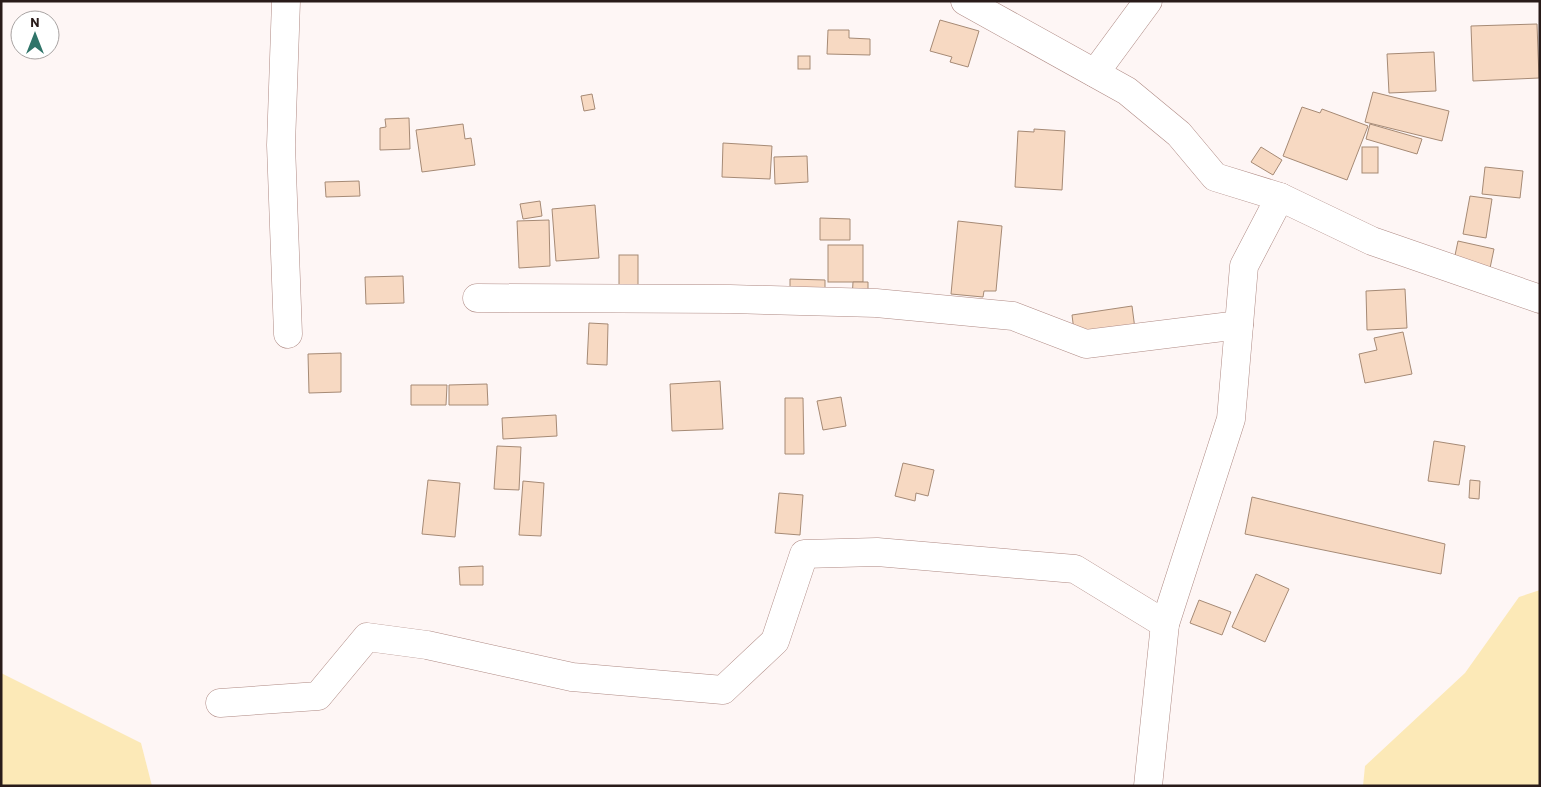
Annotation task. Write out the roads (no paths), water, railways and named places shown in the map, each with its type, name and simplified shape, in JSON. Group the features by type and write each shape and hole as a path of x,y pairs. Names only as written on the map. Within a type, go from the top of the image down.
{"street":[{"path":"286,1 281,145 288,334"},
{"path":"965,1 1127,91 1179,134 1215,177 1280,197 1372,241 1540,299"},
{"path":"1095,73 1148,1"},
{"path":"1148,786 1165,624 1231,419 1244,266 1280,197"},
{"path":"477,298 720,299 876,303 1014,316 1086,344 1239,325"},
{"path":"220,703 318,696 367,637 427,645 572,677 723,690 775,641 804,554 877,552 1075,569 1165,624"}]}
